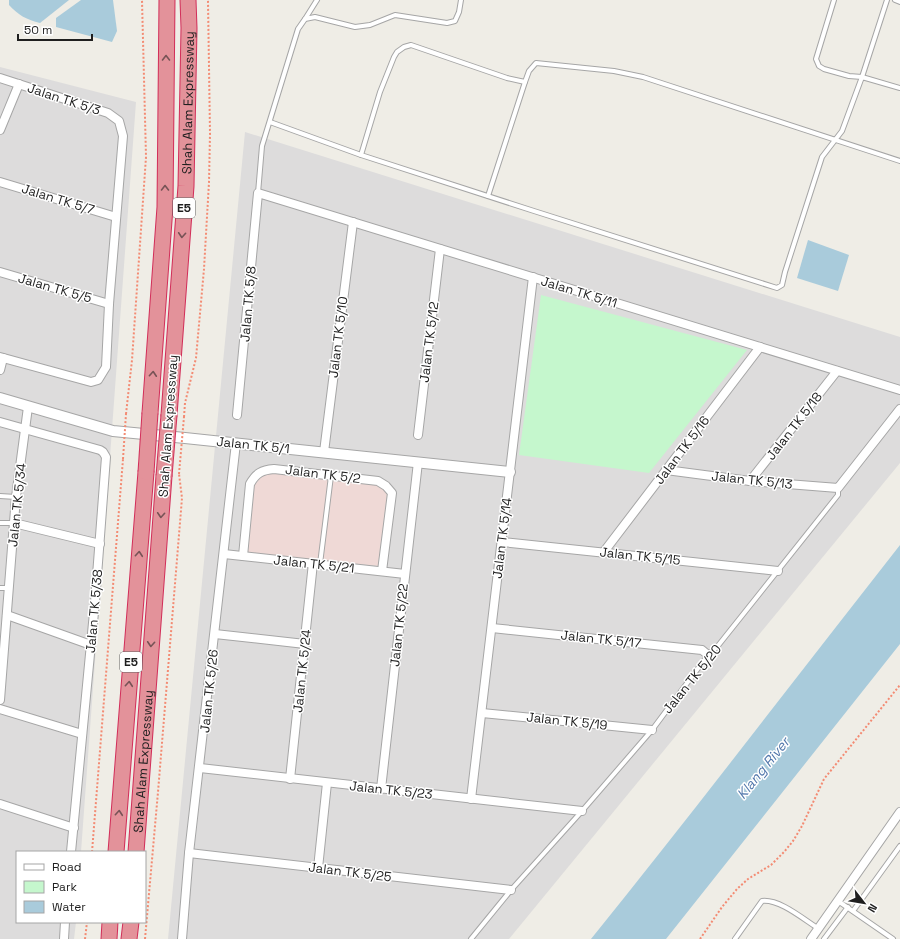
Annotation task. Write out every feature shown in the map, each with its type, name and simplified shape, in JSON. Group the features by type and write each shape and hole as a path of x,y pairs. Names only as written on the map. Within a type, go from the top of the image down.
{"highway":[{"name":"Shah Alam Expressway","path":"116,851 165,207 167,0"},
{"name":"Shah Alam Expressway","path":"136,851 186,186 189,28 188,0"},
{"path":"109,939 110,923"},
{"path":"129,939 131,923"}],"street":[{"name":"Jalan TK 5/3","path":"0,78 108,113 119,122 123,136 116,217"},
{"path":"0,130 19,84"},
{"name":"Jalan TK 5/7","path":"0,182 116,217"},
{"name":"Jalan TK 5/11","path":"258,193 900,390"},
{"name":"Jalan TK 5/8","path":"238,415 258,193"},
{"path":"0,370 2,358 91,382 98,380 106,367 116,217"},
{"name":"Jalan TK 5/10","path":"324,452 353,222"},
{"name":"Jalan TK 5/12","path":"418,435 440,249"},
{"name":"Jalan TK 5/5","path":"0,272 109,304"},
{"name":"Jalan TK 5/14","path":"472,799 533,277"},
{"name":"Jalan TK 5/16","path":"603,553 760,347"},
{"name":"Jalan TK 5/18","path":"750,481 837,371"},
{"name":"Jalan TK 5/1","path":"0,398 112,431 510,472"},
{"name":"Jalan TK 5/34","path":"0,700 16,497 28,406"},
{"name":"Jalan TK 5/20","path":"838,488 900,409"},
{"name":"Jalan TK 5/38","path":"0,422 100,450 106,457 100,544 71,851"},
{"name":"Jalan TK 5/26","path":"182,939 189,853 200,768 236,443"},
{"name":"Jalan TK 5/22","path":"381,789 418,462"},
{"name":"Jalan TK 5/2","path":"243,556 250,484 254,476 264,470 274,469 331,475 378,481 386,486 392,493 382,571"},
{"name":"Jalan TK 5/13","path":"666,470 750,481 838,488"},
{"path":"14,523 100,544"},
{"name":"Jalan TK 5/15","path":"502,542 778,571"},
{"name":"Jalan TK 5/21","path":"224,554 405,574"},
{"name":"Jalan TK 5/24","path":"290,779 304,644 317,564"},
{"path":"7,615 91,645"},
{"name":"Jalan TK 5/17","path":"492,628 702,650 708,655"},
{"path":"215,634 304,644"},
{"path":"0,709 82,734"},
{"name":"Jalan TK 5/19","path":"482,713 652,730"},
{"name":"Jalan TK 5/23","path":"200,768 582,811"},
{"path":"318,868 327,783"},
{"path":"0,804 74,828"},
{"path":"811,939 900,812"},
{"name":"Jalan TK 5/25","path":"189,853 511,890"},
{"path":"64,939 65,923"}],"lane":[{"path":"258,193 262,146 298,29 316,0"},
{"path":"305,18 315,18 355,27 370,25 395,15 447,23 455,20 459,12 461,0"},
{"path":"834,0 816,59 819,66 824,69 849,76 862,77 900,88"},
{"path":"270,122 488,196 777,288 782,285 822,157 842,131 862,77 887,0"},
{"path":"895,0 900,2"},
{"path":"361,154 380,92 394,57 397,52 404,47 411,45 507,78 525,82"},
{"path":"488,196 525,82 529,71 536,63 614,71 643,78 900,161"},
{"path":"317,564 331,475"},
{"name":"Jalan TK 5/20","path":"471,939 511,890 652,730 708,655 717,647 838,495 838,488"},
{"path":"0,496 16,497"},
{"path":"0,523 14,523"},
{"path":"0,588 9,588"},
{"path":"853,911 900,846"},
{"path":"735,939 762,901 770,900 779,903 819,929"},
{"path":"838,901 893,939"},
{"path":"824,939 848,907"}],"path":[{"path":"92,851 126,414 133,344 146,157 142,0"},
{"path":"145,939 182,498 179,474 185,403 196,358 204,269 209,190 210,133 208,0"},
{"path":"700,939 722,907 737,889 748,879 771,865 793,841 802,826 824,779 900,686"},
{"path":"85,939 87,923"}],"shaded area":[{"path":"0,67 136,102 81,851 16,851 16,923 76,923 74,939 0,939"},
{"path":"245,132 900,337 900,463 509,939 168,939"},
{"path":"275,472 377,485 383,489 387,494 378,566 247,553 254,485 265,473"}],"green space":[{"path":"541,295 747,350 649,473 519,455"}],"water":[{"path":"9,0 69,0 40,23 27,19 16,12 9,5"},
{"path":"81,0 113,0 117,31 112,42 56,27 56,18"},
{"path":"808,240 849,255 838,291 797,278"},
{"name":"Klang River","path":"900,545 900,644 666,939 591,939 708,792"}]}
